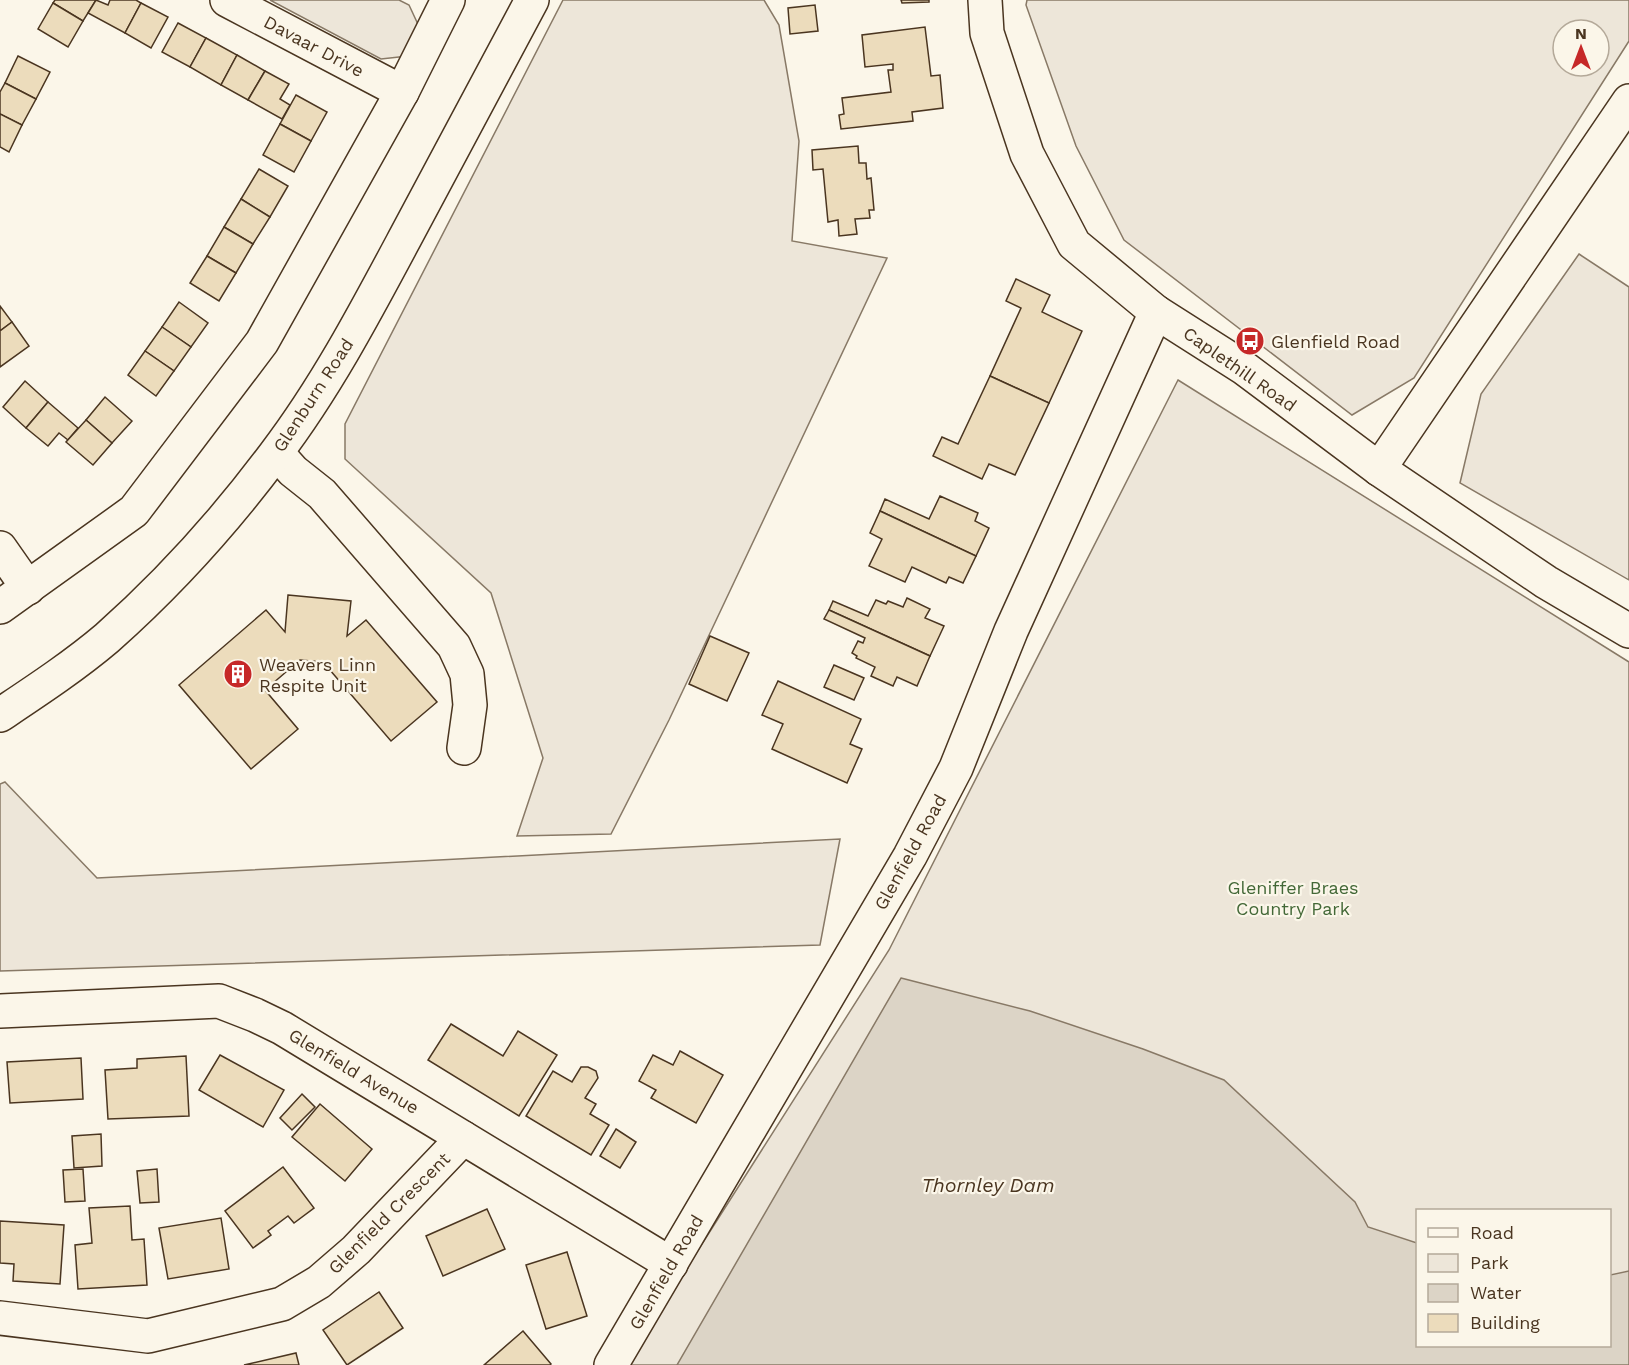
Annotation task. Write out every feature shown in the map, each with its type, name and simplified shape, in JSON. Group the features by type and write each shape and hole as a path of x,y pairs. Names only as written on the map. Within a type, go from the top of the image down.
{"street":[{"name":"Davaar Drive","path":"227,0 402,92"},
{"name":"Glenburn Road","path":"0,715 42,687 105,639 150,598 190,558 276,453 322,385 371,301 532,0"},
{"name":"Caplethill Road","path":"985,0 987,33 1027,154 1074,244 1156,312 1244,368 1379,469 1546,582 1629,631"},
{"path":"0,607 134,511 262,342 402,92 444,1"},
{"path":"1379,469 1629,101"},
{"name":"Glenfield Road","path":"611,1365 904,866 956,768 1011,631 1156,312"},
{"path":"276,453 293,471 322,494 454,646 467,674 470,705 464,748"},
{"path":"0,548 28,588"},
{"name":"Glenfield Avenue","path":"0,1011 219,1001 282,1028 671,1263"},
{"name":"Glenfield Crescent","path":"0,1318 148,1336 282,1304 319,1282 356,1250 463,1138"}],"green space":[{"path":"270,0 399,0 409,5 422,33 408,56 381,59"},
{"path":"563,0 764,0 779,25 799,141 792,241 887,258 669,720 611,834 517,836 543,758 491,593 345,459 345,424"},
{"path":"1027,0 1629,0 1629,41 1611,69 1611,18 1551,18 1551,78 1605,78 1414,378 1352,415 1124,240 1076,146 1026,5"},
{"path":"1579,254 1629,287 1629,580 1460,483 1481,394"},
{"name":"Gleniffer Braes Country Park","path":"1178,380 1629,662 1629,1365 625,1365 889,950"},
{"path":"5,782 97,878 840,839 820,945 0,971 0,784"}],"water":[{"name":"Thornley Dam","path":"901,978 1030,1011 1143,1049 1224,1080 1355,1202 1368,1227 1416,1243 1416,1347 1611,1347 1611,1275 1629,1271 1629,1365 677,1365"}],"building":[{"path":"55,0 96,0 83,21 53,3"},
{"path":"96,0 108,5 110,0 136,0 141,3 125,33 88,13"},
{"path":"901,0 929,0 929,2 902,3"},
{"path":"53,3 83,21 68,47 38,29"},
{"path":"141,3 168,17 151,48 125,33"},
{"path":"815,5 818,31 790,34 788,8"},
{"path":"178,23 206,38 190,67 162,52"},
{"path":"925,27 931,76 940,75 943,108 912,112 913,121 841,129 839,115 844,114 842,98 891,92 888,70 893,70 893,64 865,67 862,35"},
{"path":"206,38 237,55 221,85 190,67"},
{"path":"237,55 265,71 248,100 221,85"},
{"path":"18,56 50,72 36,99 5,83"},
{"path":"265,71 289,84 280,99 290,105 282,119 248,100"},
{"path":"5,83 36,99 22,125 0,114 0,92"},
{"path":"296,95 327,112 311,141 280,124"},
{"path":"0,114 22,125 9,152 0,147"},
{"path":"280,124 311,141 294,172 263,155"},
{"path":"858,146 859,163 866,163 867,179 871,178 874,210 869,210 870,218 855,219 857,234 839,236 838,220 828,222 823,169 813,170 812,150"},
{"path":"259,169 288,186 270,217 241,199"},
{"path":"241,199 270,217 253,244 224,227"},
{"path":"224,227 253,244 236,273 207,256"},
{"path":"207,256 236,273 219,301 190,283"},
{"path":"1016,279 1050,295 1042,312 1082,331 1049,403 990,376 1021,308 1006,301"},
{"path":"179,302 208,323 191,347 162,327"},
{"path":"0,306 12,322 0,331"},
{"path":"12,322 29,346 0,367 0,331"},
{"path":"162,327 191,347 174,371 145,351"},
{"path":"145,351 174,371 156,396 128,375"},
{"path":"990,376 1049,403 1015,475 989,464 982,479 933,456 942,437 958,444"},
{"path":"25,381 48,402 26,428 3,407"},
{"path":"105,397 132,421 112,443 86,420"},
{"path":"48,402 78,428 68,440 59,433 48,446 26,428"},
{"path":"86,420 112,443 93,465 66,442"},
{"path":"940,496 978,513 975,521 989,528 976,556 880,511 885,499 929,519"},
{"path":"880,511 976,556 963,583 949,577 946,583 912,567 905,582 869,566 882,539 870,533"},
{"name":"Weavers Linn Respite Unit","path":"288,595 351,601 347,636 366,620 437,702 391,741 323,662 300,660 265,690 298,729 251,769 179,685 266,610 285,632"},
{"path":"907,598 930,609 925,618 944,626 930,656 829,610 833,601 868,616 876,600 886,604 888,601 903,607"},
{"path":"829,610 930,656 917,686 897,677 893,686 871,676 875,667 856,658 857,656 852,653 858,641 863,643 865,638 824,619"},
{"path":"710,636 749,653 727,701 689,684"},
{"path":"834,665 864,678 854,700 824,687"},
{"path":"778,681 861,719 850,744 862,749 847,783 772,749 783,724 762,715"},
{"path":"451,1024 503,1056 518,1031 557,1055 519,1116 428,1060"},
{"path":"680,1051 723,1075 696,1123 651,1098 656,1090 639,1081 653,1055 673,1065"},
{"path":"220,1055 284,1090 263,1127 199,1090"},
{"path":"186,1056 189,1116 108,1119 105,1070 137,1068 137,1059"},
{"path":"81,1058 83,1099 10,1103 7,1062"},
{"path":"581,1067 588,1067 596,1071 598,1078 585,1098 596,1104 590,1114 609,1125 591,1155 526,1116 553,1071 572,1082"},
{"path":"302,1094 315,1107 292,1130 280,1118"},
{"path":"320,1104 372,1149 345,1181 292,1137"},
{"path":"616,1129 636,1142 620,1168 600,1156"},
{"path":"101,1134 102,1166 74,1168 72,1136"},
{"path":"283,1167 314,1208 294,1223 288,1216 268,1231 271,1235 253,1248 225,1211"},
{"path":"83,1169 85,1201 65,1202 63,1170"},
{"path":"157,1169 159,1202 140,1203 137,1171"},
{"path":"130,1206 132,1240 144,1239 147,1285 78,1289 75,1245 92,1243 89,1208"},
{"path":"487,1209 505,1249 443,1276 426,1236"},
{"path":"221,1218 229,1269 168,1279 159,1228"},
{"path":"0,1221 64,1225 60,1284 13,1281 14,1264 0,1263"},
{"path":"567,1252 587,1316 546,1329 526,1265"},
{"path":"379,1292 403,1328 347,1365 323,1330"},
{"path":"523,1331 550,1365 484,1365"},
{"path":"296,1353 299,1365 244,1365"}],"place":[{"name":"Glenfield Road","path":"1250,341"},
{"name":"Weavers Linn Respite Unit","path":"238,674"}]}
